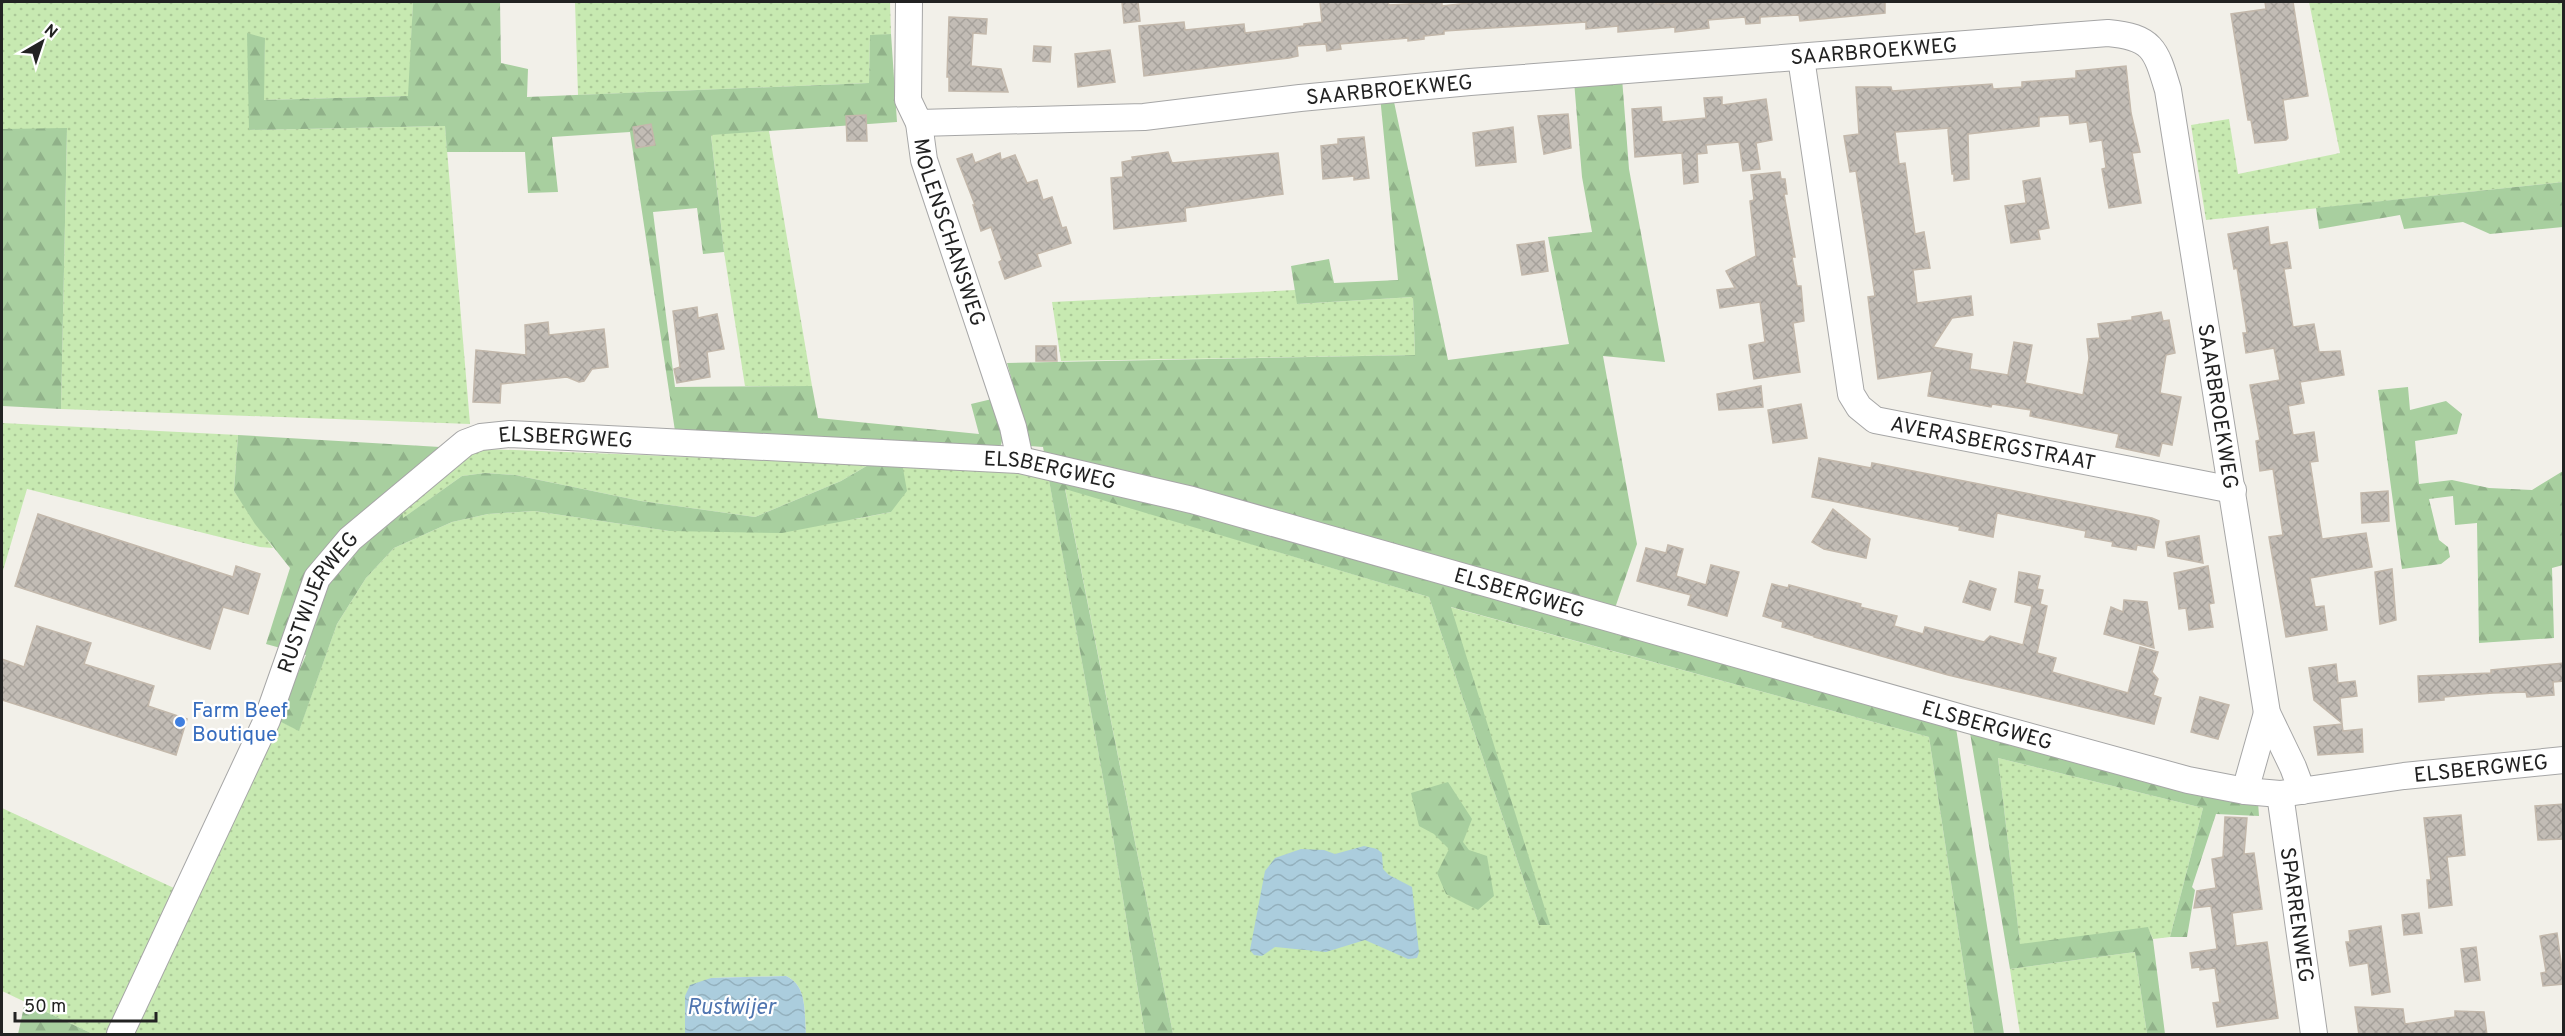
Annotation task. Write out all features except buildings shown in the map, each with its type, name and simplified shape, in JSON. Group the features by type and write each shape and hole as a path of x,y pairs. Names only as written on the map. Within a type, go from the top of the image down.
{"street":[{"name":"MOLENSCHANSWEG","path":"909,2 908,100 919,123 924,160 1013,427 1020,460"},
{"name":"SAARBROEKWEG","path":"919,123 1144,117 1300,98 1470,82 2108,33 2132,35 2148,44 2160,63 2168,90 2267,713 2294,767 2291,793"},
{"name":"AVERASBERGSTRAAT","path":"1801,58 1851,394 1859,407 1875,420 2232,490"},
{"name":"ELSBERGWEG","path":"465,443 481,436 510,434 1020,460 1192,500 1957,717 2188,780 2245,791 2291,793 2404,776 2564,760"},
{"name":"RUSTWIJERWEG","path":"120,1035 267,720 317,578 350,539 465,443"},
{"name":"SAARBROEKWEG","path":"2245,791 2267,713"},
{"name":"SPARRENWEG","path":"2291,793 2314,1035"}],"green space":[{"path":"2,2 413,2 409,96 263,100 265,38 250,130 445,126 470,424 61,409 67,129 2,129"},
{"path":"413,2 500,2 501,63 528,69 527,97 869,83 870,35 891,34 897,122 711,135 724,252 703,254 697,208 653,212 675,387 812,386 818,418 979,434 971,404 992,399 1004,432 1001,445 988,449 675,431 630,132 552,137 558,192 528,193 525,152 447,152 445,126 249,130 247,33 265,38 264,100 408,96"},
{"path":"575,2 890,2 891,34 870,36 869,83 578,95"},
{"path":"2309,2 2563,2 2563,182 2206,220 2191,125 2229,119 2238,174 2340,153"},
{"path":"1622,78 1629,169 1665,362 1603,356 1637,544 1614,611 1616,634 1956,728 2004,1034 1974,1034 1929,737 1451,607 1550,925 1539,925 1429,597 1065,489 1173,1034 1145,1034 1107,800 1043,447 1030,446 1007,363 1415,355 1413,297 1297,304 1291,266 1329,259 1334,283 1398,280 1380,96 1393,97 1448,360 1569,344 1548,237 1592,232 1582,177 1574,81"},
{"path":"67,128 61,409 2,406 2,129"},
{"path":"769,131 812,386 745,386 724,252 711,134"},
{"path":"2563,182 2563,227 2490,234 2463,222 2404,229 2400,215 2319,229 2316,208"},
{"path":"1295,290 1298,304 1413,297 1415,355 1061,361 1052,302"},
{"path":"2408,387 2410,410 2446,401 2462,414 2457,434 2415,441 2419,484 2452,480 2489,488 2532,490 2563,471 2563,565 2552,568 2554,638 2479,643 2477,523 2455,525 2453,496 2429,499 2439,540 2448,547 2450,557 2441,564 2402,569 2378,390"},
{"path":"2,423 238,435 234,491 273,548 260,547 27,489 2,574"},
{"path":"238,435 440,447 438,457 402,510 403,518 462,476 485,473 515,475 641,501 755,517 841,481 870,464 902,463 907,491 891,512 782,533 669,531 534,511 488,514 452,522 394,548 366,578 337,624 299,731 277,720 306,655 266,644 290,568 255,524 234,491"},
{"path":"486,449 870,464 841,481 755,517 641,501 515,475 485,473 462,476 402,519 402,510 467,456"},
{"path":"902,463 1048,474 1107,800 1145,1034 806,1034 804,1001 798,986 786,976 711,978 685,996 685,1034 130,1034 277,720 299,730 337,624 366,578 394,548 452,522 488,514 534,511 669,531 856,519 891,512"},
{"path":"1065,488 1429,597 1539,925 1549,924 1450,607 1929,737 1974,1034 1173,1034"},
{"path":"1970,733 2258,802 2259,816 2216,814 2192,887 2195,890 2187,937 2170,937 2203,808 1998,758 2020,944 2148,927 2153,940 2165,1034 2147,1034 2135,952 2010,969"},
{"path":"1998,758 2203,808 2170,937 2153,939 2148,928 2020,945"},
{"path":"1448,782 1472,819 1463,842 1469,850 1487,856 1494,896 1478,910 1446,894 1437,873 1449,849 1434,834 1419,826 1411,793"},
{"path":"2,808 176,889 110,1034 93,1034 2,991"},
{"path":"2135,952 2147,1034 2020,1034 2010,969"},
{"path":"25,1002 93,1034 18,1034"}],"water":[{"path":"1364,846 1377,849 1382,853 1383,869 1389,875 1412,887 1419,952 1417,958 1408,959 1365,940 1326,952 1275,947 1262,956 1254,955 1250,950 1265,871 1275,858 1301,849 1324,850 1335,854"},
{"name":"Rustwijer","path":"786,976 798,986 804,1001 806,1034 685,1034 685,996 690,985 711,978"}],"place":[{"name":"Farm Beef Boutique","path":"180,722"}]}
